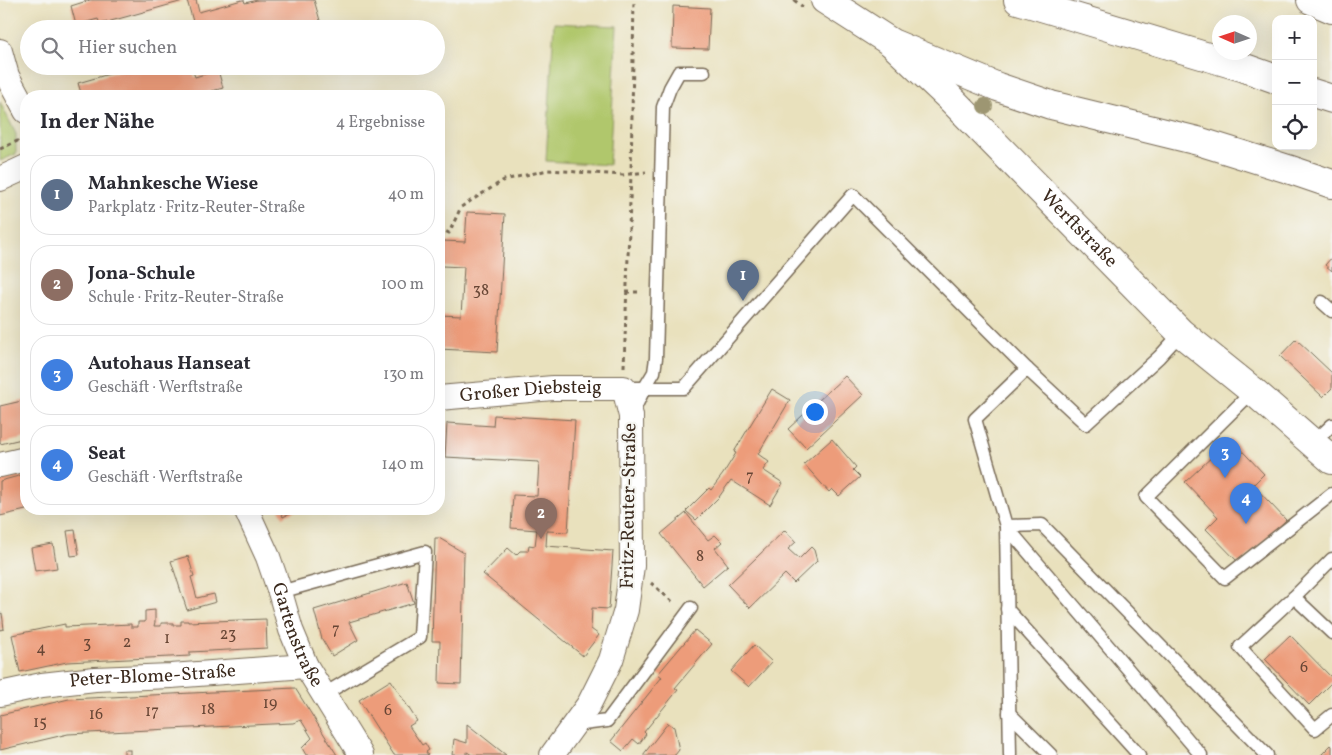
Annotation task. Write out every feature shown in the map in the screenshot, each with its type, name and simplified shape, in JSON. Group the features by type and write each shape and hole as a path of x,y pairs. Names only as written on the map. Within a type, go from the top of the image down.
{"main road":[{"name":"Werftstraße","path":"826,0 892,43 950,98 1181,333 1253,391 1326,443"},
{"path":"1018,0 1272,78"},
{"path":"1311,0 1332,9"},
{"path":"892,43 1024,97 1198,141 1332,184"},
{"path":"1317,94 1332,99"}],"street":[{"path":"0,51 3,78 20,103"},
{"path":"0,179 20,170"},
{"name":"Großer Diebsteig","path":"445,397 553,388 634,388"},
{"name":"Fritz-Reuter-Straße","path":"552,755 589,704 610,660 626,610 632,566 631,416 634,388"},
{"path":"0,465 20,461"},
{"name":"Gartenstraße","path":"249,515 268,557 291,630 306,666 361,755"},
{"name":"Peter-Blome-Straße","path":"0,694 42,685 95,679 170,676 306,666"}],"lane":[{"path":"634,388 654,372 656,358 663,107 670,88 679,72 704,72"},
{"path":"634,388 684,388 853,195 1027,369 1086,424 1159,357 1181,333"},
{"path":"1322,302 1332,311"},
{"path":"1010,755 1006,526 975,419 1027,369"},
{"path":"1253,391 1146,497 1225,578 1332,494"},
{"path":"1006,526 1042,525 1267,755"},
{"path":"1006,526 1200,755"},
{"path":"280,592 425,552 420,637 324,695"},
{"path":"1332,559 1240,647 1315,728 1332,715"},
{"path":"1294,597 1332,634"},
{"path":"1008,609 1139,755"},
{"path":"575,725 607,721 689,611"},
{"path":"1009,713 1052,755"}],"path":[{"path":"634,0 631,174 634,388"},
{"path":"0,149 20,140"},
{"path":"445,231 449,233 461,207 504,180 548,170 623,175 661,170"},
{"path":"632,566 689,611"}],"green space":[{"path":"554,23 617,26 609,165 546,161"},
{"path":"0,102 16,134 16,154 0,161"}],"building":[{"path":"90,0 183,0 114,20 75,20 71,6"},
{"path":"187,0 196,0 199,12 242,0 245,3 257,0 314,0 320,20 193,20"},
{"path":"673,6 710,8 708,49 672,48"},
{"path":"106,75 194,75 195,77 219,75 223,88 216,90 80,90 78,83"},
{"path":"467,212 505,214 497,352 445,349 445,315 461,316 464,267 445,266 445,241 465,242"},
{"path":"1332,257 1332,271 1325,265"},
{"path":"1296,339 1332,373 1332,388 1323,397 1280,356"},
{"path":"845,376 863,395 806,448 788,429"},
{"path":"772,389 790,400 758,454 769,462 763,470 783,483 770,505 731,480 719,497 696,520 686,511 709,488 711,490 723,474"},
{"path":"20,401 20,439 0,444 0,406"},
{"path":"494,415 575,420 568,532 547,531 546,546 613,551 609,609 592,608 591,629 599,635 583,656 483,574 508,548 516,555 520,551 528,551 529,545 535,546 537,530 511,528 513,495 537,496 539,462 445,457 447,423 493,426"},
{"path":"832,439 856,467 853,470 860,477 839,496 832,489 829,492 804,464"},
{"path":"1231,439 1264,474 1253,485 1286,520 1240,564 1206,529 1218,517 1185,482"},
{"path":"20,476 20,511 0,516 0,481"},
{"path":"686,513 708,540 715,535 722,542 715,548 728,565 703,586 661,534"},
{"path":"75,530 79,555 71,556 67,531"},
{"path":"785,530 796,542 788,549 799,559 811,547 814,550 817,561 794,583 785,574 750,608 728,585"},
{"path":"435,538 439,538 464,553 461,684 439,683 440,641 432,641"},
{"path":"53,544 57,568 35,571 31,548"},
{"path":"188,556 194,576 191,577 197,598 214,594 216,602 187,610 171,561"},
{"path":"407,582 414,603 349,622 358,640 332,656 322,639 314,610"},
{"path":"155,610 154,626 161,626 161,623 181,625 181,621 266,619 267,648 190,652 190,656 67,662 20,672 12,635 65,624 65,627 131,624 131,627 138,627 138,622 145,622 145,611"},
{"path":"2,613 4,629 0,630 0,614"},
{"path":"695,630 712,644 675,688 678,690 644,732 646,734 639,744 633,739 623,751 611,741 662,677 658,674"},
{"path":"1290,635 1332,678 1332,682 1309,705 1265,659"},
{"path":"754,645 772,662 749,687 731,671"},
{"path":"391,680 417,721 409,726 422,745 425,743 429,750 426,752 428,755 394,755 359,700"},
{"path":"295,688 337,755 306,755 302,748 312,738 301,720 293,723 68,734 0,750 0,715 69,699"},
{"path":"668,723 674,727 679,750 675,755 643,755"},
{"path":"467,724 506,755 472,755 467,752 467,755 452,755 454,739 467,743"},
{"path":"1331,745 1332,755 1321,755"},
{"path":"124,750 130,750 130,755 124,755"}],"place":[{"name":"Mahnkesche Wiese","path":"743,301"},
{"name":"Autohaus Hanseat","path":"1225,478"},
{"name":"Seat","path":"1246,524"},
{"name":"Jona-Schule","path":"541,539"}]}
